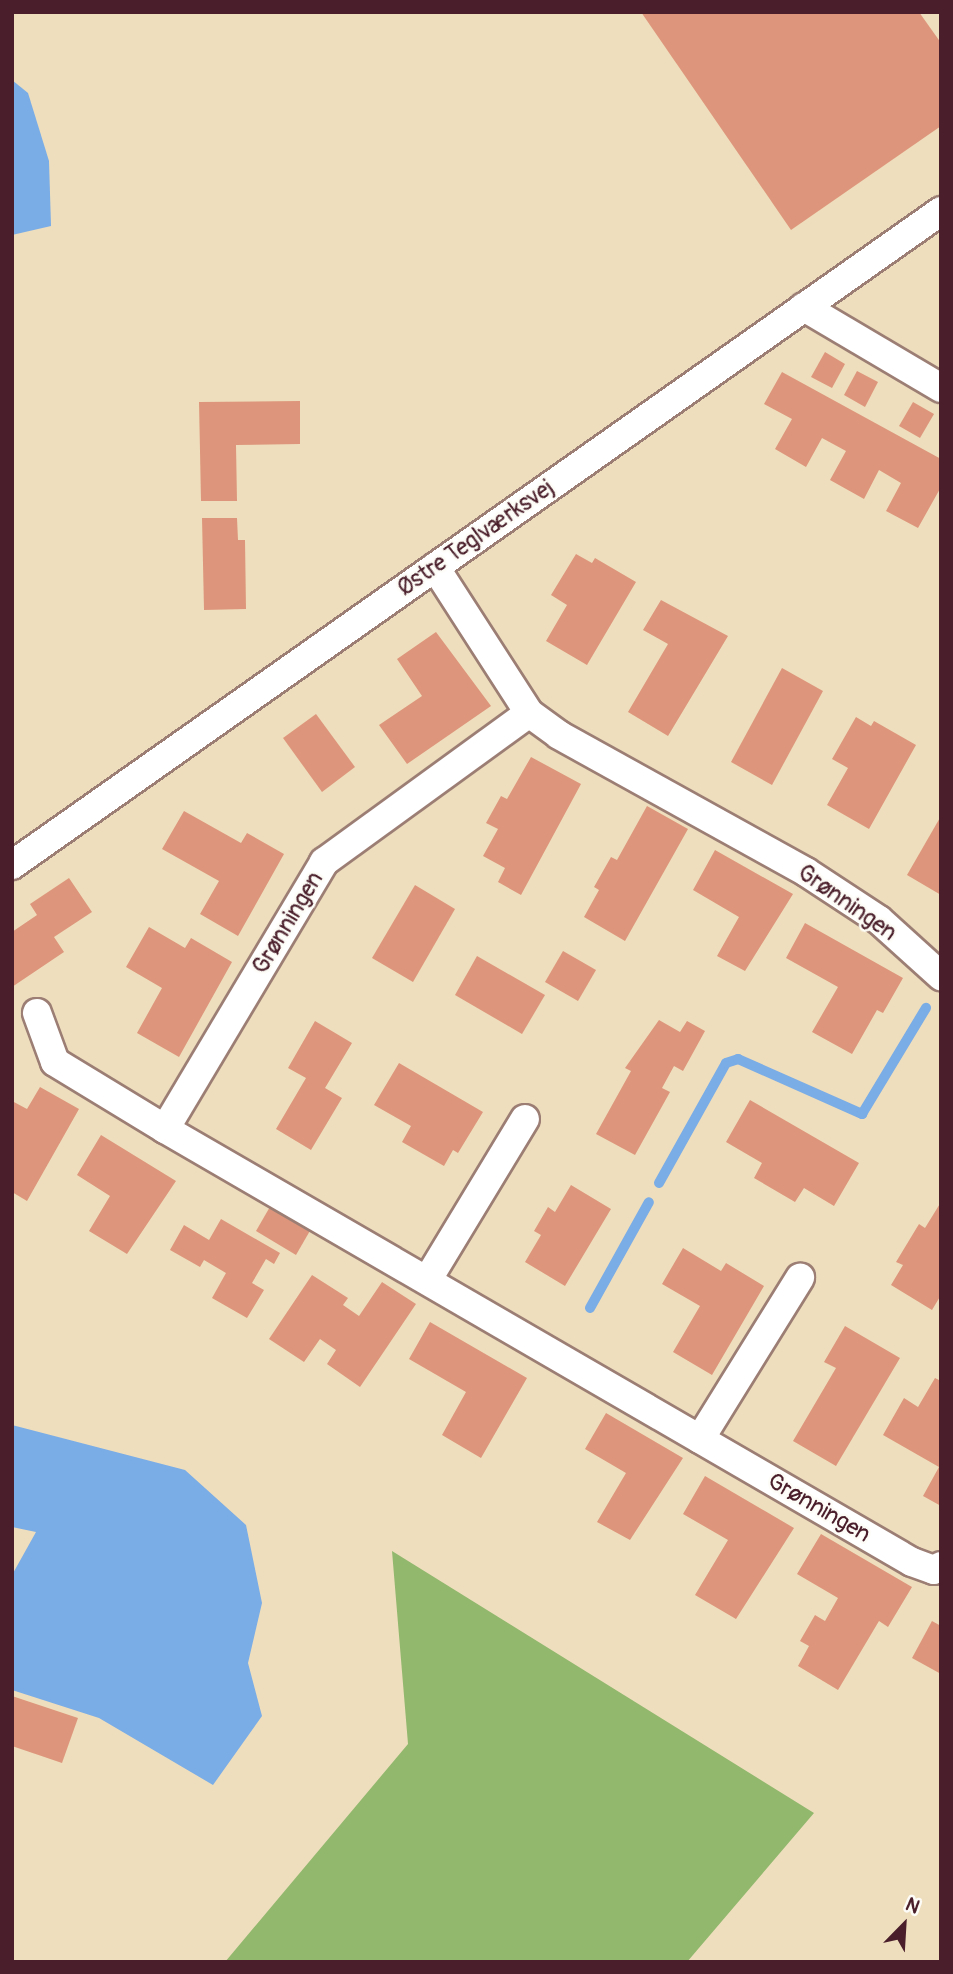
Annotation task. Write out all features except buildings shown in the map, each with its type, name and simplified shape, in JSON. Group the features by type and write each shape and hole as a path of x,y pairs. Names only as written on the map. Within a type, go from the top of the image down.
{"street":[{"name":"Østre Teglværksvej","path":"12,865 941,211"},
{"path":"804,307 941,388"},
{"name":"Grønningen","path":"435,567 529,713 559,735 806,872 878,920 941,976"},
{"name":"Grønningen","path":"164,1129 324,862 529,713"},
{"name":"Grønningen","path":"37,1013 55,1062 164,1129 428,1279 912,1562 934,1570 941,1566"},
{"path":"428,1279 525,1119"},
{"path":"700,1439 800,1278"}],"green space":[{"path":"392,1551 814,1813 687,1962 225,1962 408,1744"}],"water":[{"path":"12,80 28,93 49,161 51,226 12,235"},
{"path":"12,1425 185,1470 246,1525 262,1603 248,1663 262,1716 213,1785 99,1718 12,1690 12,1575 36,1532 12,1527"}],"waterway":[{"path":"659,1183 726,1063 738,1059 862,1114 926,1008"},
{"path":"590,1308 649,1202"}]}
